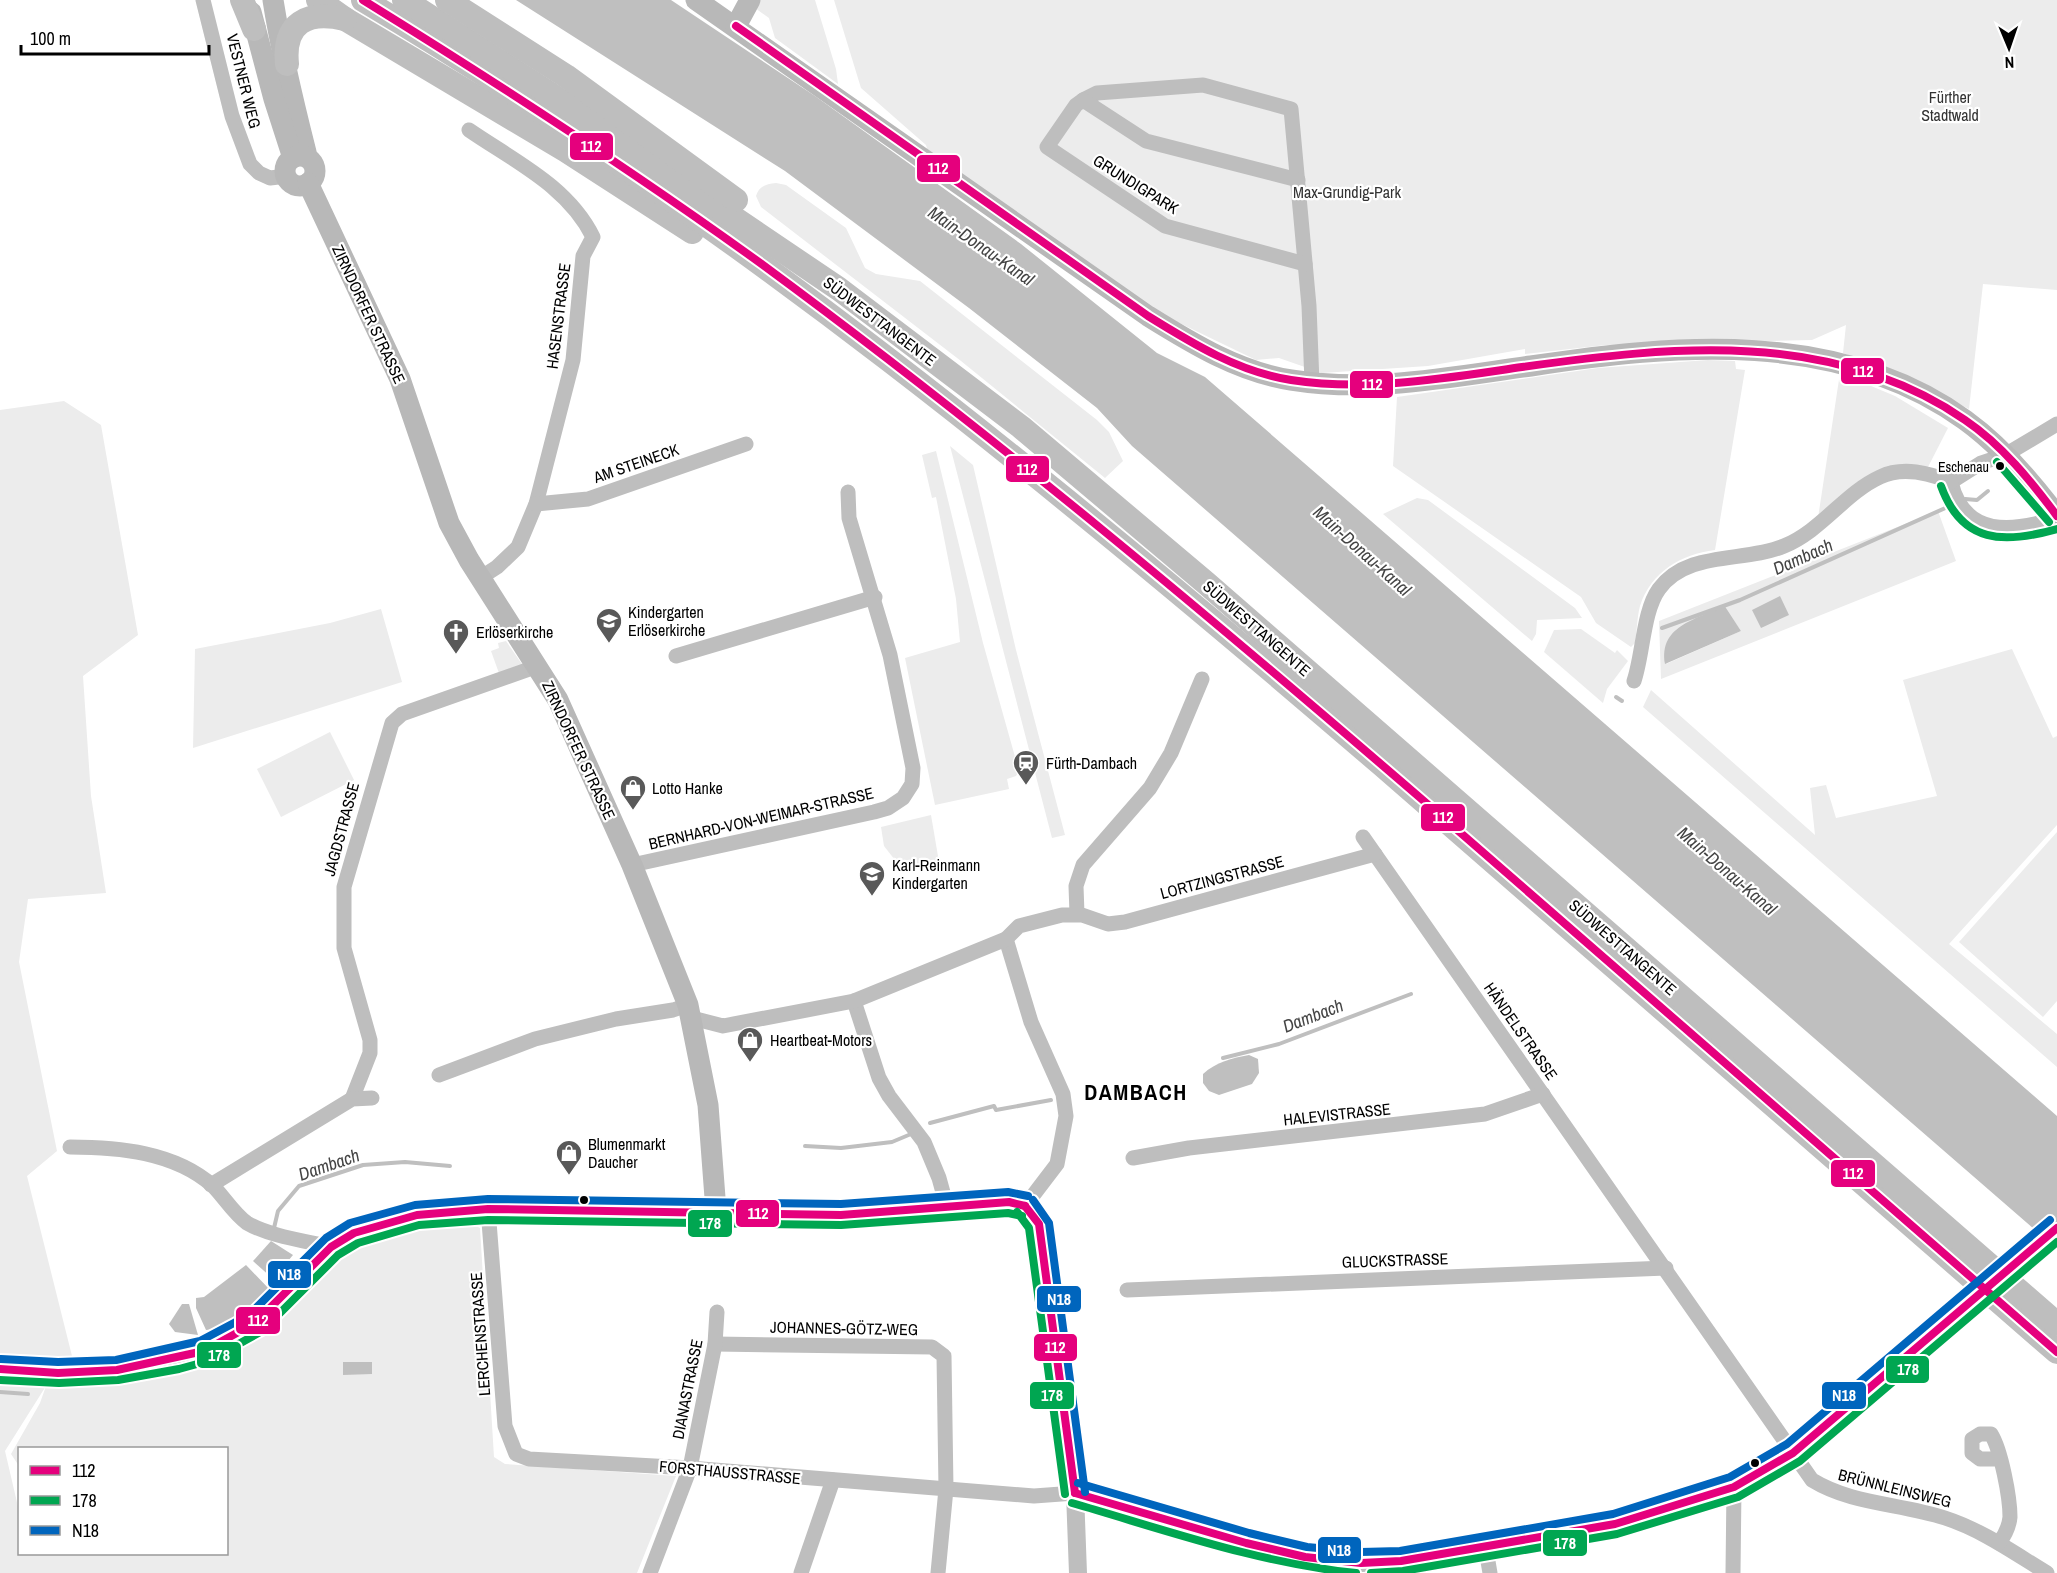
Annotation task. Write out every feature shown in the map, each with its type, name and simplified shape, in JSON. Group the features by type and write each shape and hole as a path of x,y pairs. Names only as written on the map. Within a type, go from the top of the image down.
{"highway":[{"path":"242,0 254,29"},
{"path":"318,0 345,19 565,150 737,261 809,298"},
{"name":"SÜDWESTTANGENTE","path":"363,0 570,131 679,204 809,298 1192,602 2057,1352"},
{"name":"SÜDWESTTANGENTE","path":"404,0 539,87 839,289 1022,427 1206,583 2057,1324"},
{"path":"447,0 566,76 730,196 814,260 839,289"},
{"path":"287,64 287,40 300,23 321,15 345,19"}],"main road":[{"path":"249,0 254,29 296,164"},
{"path":"273,0 280,46 287,64 296,164"},
{"path":"696,0 1148,316 1193,344 1236,364 1289,380 1312,383 1395,385 1602,356 1669,350 1735,349 1790,354 1852,367 1926,397 1965,420 2005,455 2035,487 2057,517"},
{"path":"736,26 750,0"},
{"name":"ZIRNDORFER STRASSE","path":"296,164 294,184 308,183 400,379 449,523 480,578 558,700 632,865 690,1012 708,1105 716,1211"},
{"path":"0,1369 58,1373 106,1371 150,1365 204,1352 255,1323 331,1247 354,1233 417,1215 488,1209 716,1211"}],"street":[{"name":"VESTNER WEG","path":"203,0 232,116 250,164 259,173 270,178 296,164"},
{"path":"1083,100 1097,93 1203,86 1291,109 1305,264 1312,383"},
{"path":"1083,100 1146,141 1298,180"},
{"name":"GRUNDIGPARK","path":"1083,100 1076,105 1047,147 1165,226 1305,264"},
{"name":"HASENSTRASSE","path":"469,130 564,195 584,219 593,237 584,256 573,360 536,504 518,547 497,567 480,578"},
{"path":"1634,681 1641,662 1647,621 1657,591 1673,574 1695,563 1759,555 1786,545 1881,476 1908,470 1951,482 1981,463 2005,455 2057,424"},
{"name":"AM STEINECK","path":"536,504 588,499 746,444"},
{"path":"1951,482 1953,494 1965,512 1982,524 1992,527 2023,526 2057,517"},
{"name":"BERNHARD-VON-WEIMAR-STRASSE","path":"632,865 874,812 888,808 903,798 913,777 911,755 902,706 875,597 849,518 848,492"},
{"path":"676,656 875,597"},
{"name":"JAGDSTRASSE","path":"352,1098 370,1053 370,1040 344,948 344,887 392,723 402,714 538,666"},
{"path":"440,1075 535,1039 615,1019 673,1010 690,1012 723,1026 854,1000 1006,939 1019,926 1062,915 1077,914 1076,886 1083,865 1150,788 1171,753 1202,679"},
{"name":"HÄNDELSTRASSE","path":"1363,837 1793,1453"},
{"name":"LORTZINGSTRASSE","path":"1077,914 1108,924 1125,922 1376,854"},
{"path":"1006,939 1031,1022 1063,1094 1066,1116 1057,1164 1026,1206"},
{"path":"854,1000 879,1078 891,1099 924,1142 939,1178 947,1207"},
{"name":"HALEVISTRASSE","path":"1133,1158 1189,1148 1485,1114 1543,1094"},
{"path":"212,1185 352,1098 372,1098"},
{"path":"70,1147 116,1148 176,1164 212,1185 247,1222 287,1236 331,1247"},
{"path":"716,1211 778,1215 841,1215 1010,1202 1026,1206 1039,1224 1075,1493 1078,1573"},
{"name":"LERCHENSTRASSE","path":"488,1209 505,1426 516,1454"},
{"name":"FORSTHAUSSTRASSE","path":"516,1454 529,1459 690,1468 1034,1496 1075,1493 1097,1497 1246,1543 1305,1557 1398,1567 1485,1545 1585,1531 1668,1510 1734,1487 1793,1453 2057,1228"},
{"name":"GLUCKSTRASSE","path":"1126,1290 1666,1268"},
{"name":"DIANASTRASSE","path":"650,1573 690,1468 715,1344 717,1312"},
{"name":"JOHANNES-GÖTZ-WEG","path":"715,1344 932,1347 944,1356 945,1365 946,1489"},
{"name":"BRÜNNLEINSWEG","path":"1793,1453 1812,1480 1832,1492 1945,1518 1999,1543 2047,1573"},
{"path":"1999,1459 2010,1516 2007,1531 1999,1543"},
{"path":"801,1573 833,1480"},
{"path":"1733,1573 1734,1487"},
{"path":"938,1573 946,1489"},
{"path":"1485,1545 1490,1573"}],"green space":[{"path":"744,0 815,0 836,69 838,84 775,38 769,18"},
{"name":"Max-Grundig-Park","path":"834,0 2057,0 2057,290 1983,284 1969,409 1904,376 1843,353 1846,325 1812,340 1606,345 1525,354 1525,349 1428,366 1322,373 1279,358 1256,360 1165,316 928,152 926,145 861,88"},
{"path":"776,183 786,185 846,228 865,268 876,274 920,281 1097,420 1109,432 1123,461 1105,478 961,361 761,207 756,196 759,190 766,185"},
{"path":"1708,360 1735,361 1736,369 1745,370 1715,550 1702,552 1679,561 1660,574 1652,583 1640,606 1635,643 1631,647 1596,623 1581,597 1393,466 1397,397 1598,368"},
{"path":"1840,373 1895,396 1948,428 1928,467 1875,473 1818,518"},
{"path":"64,401 101,425 138,635 83,676 91,796 106,893 28,899 19,962 57,1151 27,1176 78,1380 149,1374 208,1362 252,1332 330,1267 371,1240 416,1226 468,1222 480,1228 494,1457 505,1464 676,1476 637,1573 0,1573 0,410"},
{"path":"950,446 973,465 1016,650 1065,835 1052,838"},
{"path":"936,451 983,643 1019,771 1016,776 1007,779 1009,789 935,805 905,658 960,642 956,599 936,497 932,498 922,455"},
{"path":"1417,498 1428,500 1575,608 1582,618 1537,620 1536,634 1532,641 1383,514"},
{"path":"1938,511 1956,561 1661,679 1659,621","holes":["1723,605 1741,631 1666,664"]},
{"path":"381,609 402,682 193,748 195,649 330,623"},
{"path":"1581,629 1615,653 1617,650 1628,661 1607,689 1603,703 1544,652 1554,630"},
{"path":"506,641 524,667 500,676 491,651 499,648 498,643"},
{"path":"2012,649 2053,738 2057,736 2057,825 1949,944 2057,1034 2057,1067 1643,707 1651,690 1815,835 1810,788 1826,785 1836,818 1937,796 1903,680"},
{"path":"330,732 354,780 281,817 257,769"},
{"path":"931,815 939,862 902,869 884,846 881,827"},
{"path":"2057,832 2057,1001 2043,1017 1959,942"}],"water":[{"name":"Main-Donau-Kanal","path":"516,0 671,0 815,96 1021,244 1157,353 1205,377 2057,1116 2057,1249 1132,446 1097,408 969,308 785,171"},
{"path":"1780,596 1789,615 1761,628 1752,610"},
{"path":"1724,605 1741,631 1665,664 1667,641 1673,633 1681,626"},
{"path":"1249,1055 1258,1059 1259,1073 1252,1084 1219,1095 1209,1091 1203,1083 1203,1074 1213,1066"},
{"path":"271,1241 293,1255 273,1279 253,1261"},
{"path":"246,1265 272,1292 227,1328 206,1330 196,1308 196,1298 204,1297"},
{"path":"182,1304 189,1304 198,1335 175,1332 169,1324"},
{"path":"343,1362 372,1362 372,1374 343,1375"}],"waterway":[{"name":"Dambach","path":"1965,499 1977,500 1988,491"},
{"name":"Dambach","path":"1662,628 1740,600 1952,505"},
{"name":"Dambach","path":"1616,697 1622,701"},
{"name":"Dambach","path":"1223,1058 1279,1044 1411,994"},
{"name":"Dambach","path":"930,1123 994,1106 996,1110 1051,1100"},
{"name":"Dambach","path":"805,1146 841,1148 892,1142 911,1134"},
{"name":"Dambach","path":"274,1228 278,1211 299,1186 363,1165 405,1162 450,1166"},
{"name":"Dambach","path":"0,1392 28,1394"}],"transit line":[{"name":"112","path":"363,0 565,129 714,230 849,329 1019,462 1185,598 1350,738 2057,1352"},
{"name":"112","path":"736,26 1148,316 1199,346 1253,371 1291,380 1349,385 1436,379 1636,354 1693,351 1750,352 1806,358 1861,370 1914,391 1965,420 2004,452 2057,516"},
{"name":"178","path":"1997,462 2049,522"},
{"name":"178","path":"1941,486 1950,505 1961,519 1973,529 1987,535 2019,537 2057,529"},
{"name":"N18","path":"1,1359 58,1362 116,1360 200,1341 249,1315 326,1238 350,1223 415,1205 488,1199 841,1204 1008,1192 1028,1196"},
{"name":"N18","path":"1033,1200 1049,1223 1085,1492"},
{"name":"112","path":"0,1369 58,1373 117,1370 204,1351 255,1323 331,1247 354,1233 417,1215 488,1209 841,1215 1009,1202 1025,1206"},
{"name":"112","path":"1025,1206 1039,1224 1075,1493"},
{"name":"178","path":"1017,1212 1029,1228 1065,1494"},
{"name":"178","path":"0,1380 59,1383 118,1380 179,1369 208,1361 262,1331 338,1255 358,1243 419,1225 488,1220 841,1225 1008,1213 1022,1216"},
{"name":"N18","path":"1078,1483 1249,1533 1307,1547 1361,1552 1400,1551 1613,1514 1730,1477 1787,1444 2050,1220"},
{"name":"112","path":"1075,1493 1246,1543 1305,1557 1361,1563 1401,1561 1615,1524 1734,1487 1793,1453 2057,1228"},
{"name":"178","path":"1371,1573 1403,1571 1617,1534 1738,1497 1800,1461 2057,1242"},
{"name":"178","path":"1072,1503 1248,1554 1356,1573"}],"place":[{"name":"Eschenau","path":"2000,466"},
{"name":"Kindergarten Erlöserkirche","path":"609,644"},
{"name":"Erlöserkirche","path":"456,655"},
{"name":"Fürth-Dambach","path":"1026,786"},
{"name":"Lotto Hanke","path":"633,811"},
{"name":"Karl-Reinmann Kindergarten","path":"872,897"},
{"name":"Heartbeat-Motors","path":"750,1063"},
{"name":"Blumenmarkt Daucher","path":"569,1176"}],"district":[{"name":"DAMBACH","path":"1136,1092"}],"park label":[{"name":"Fürther Stadtwald","path":"1950,106"}]}
